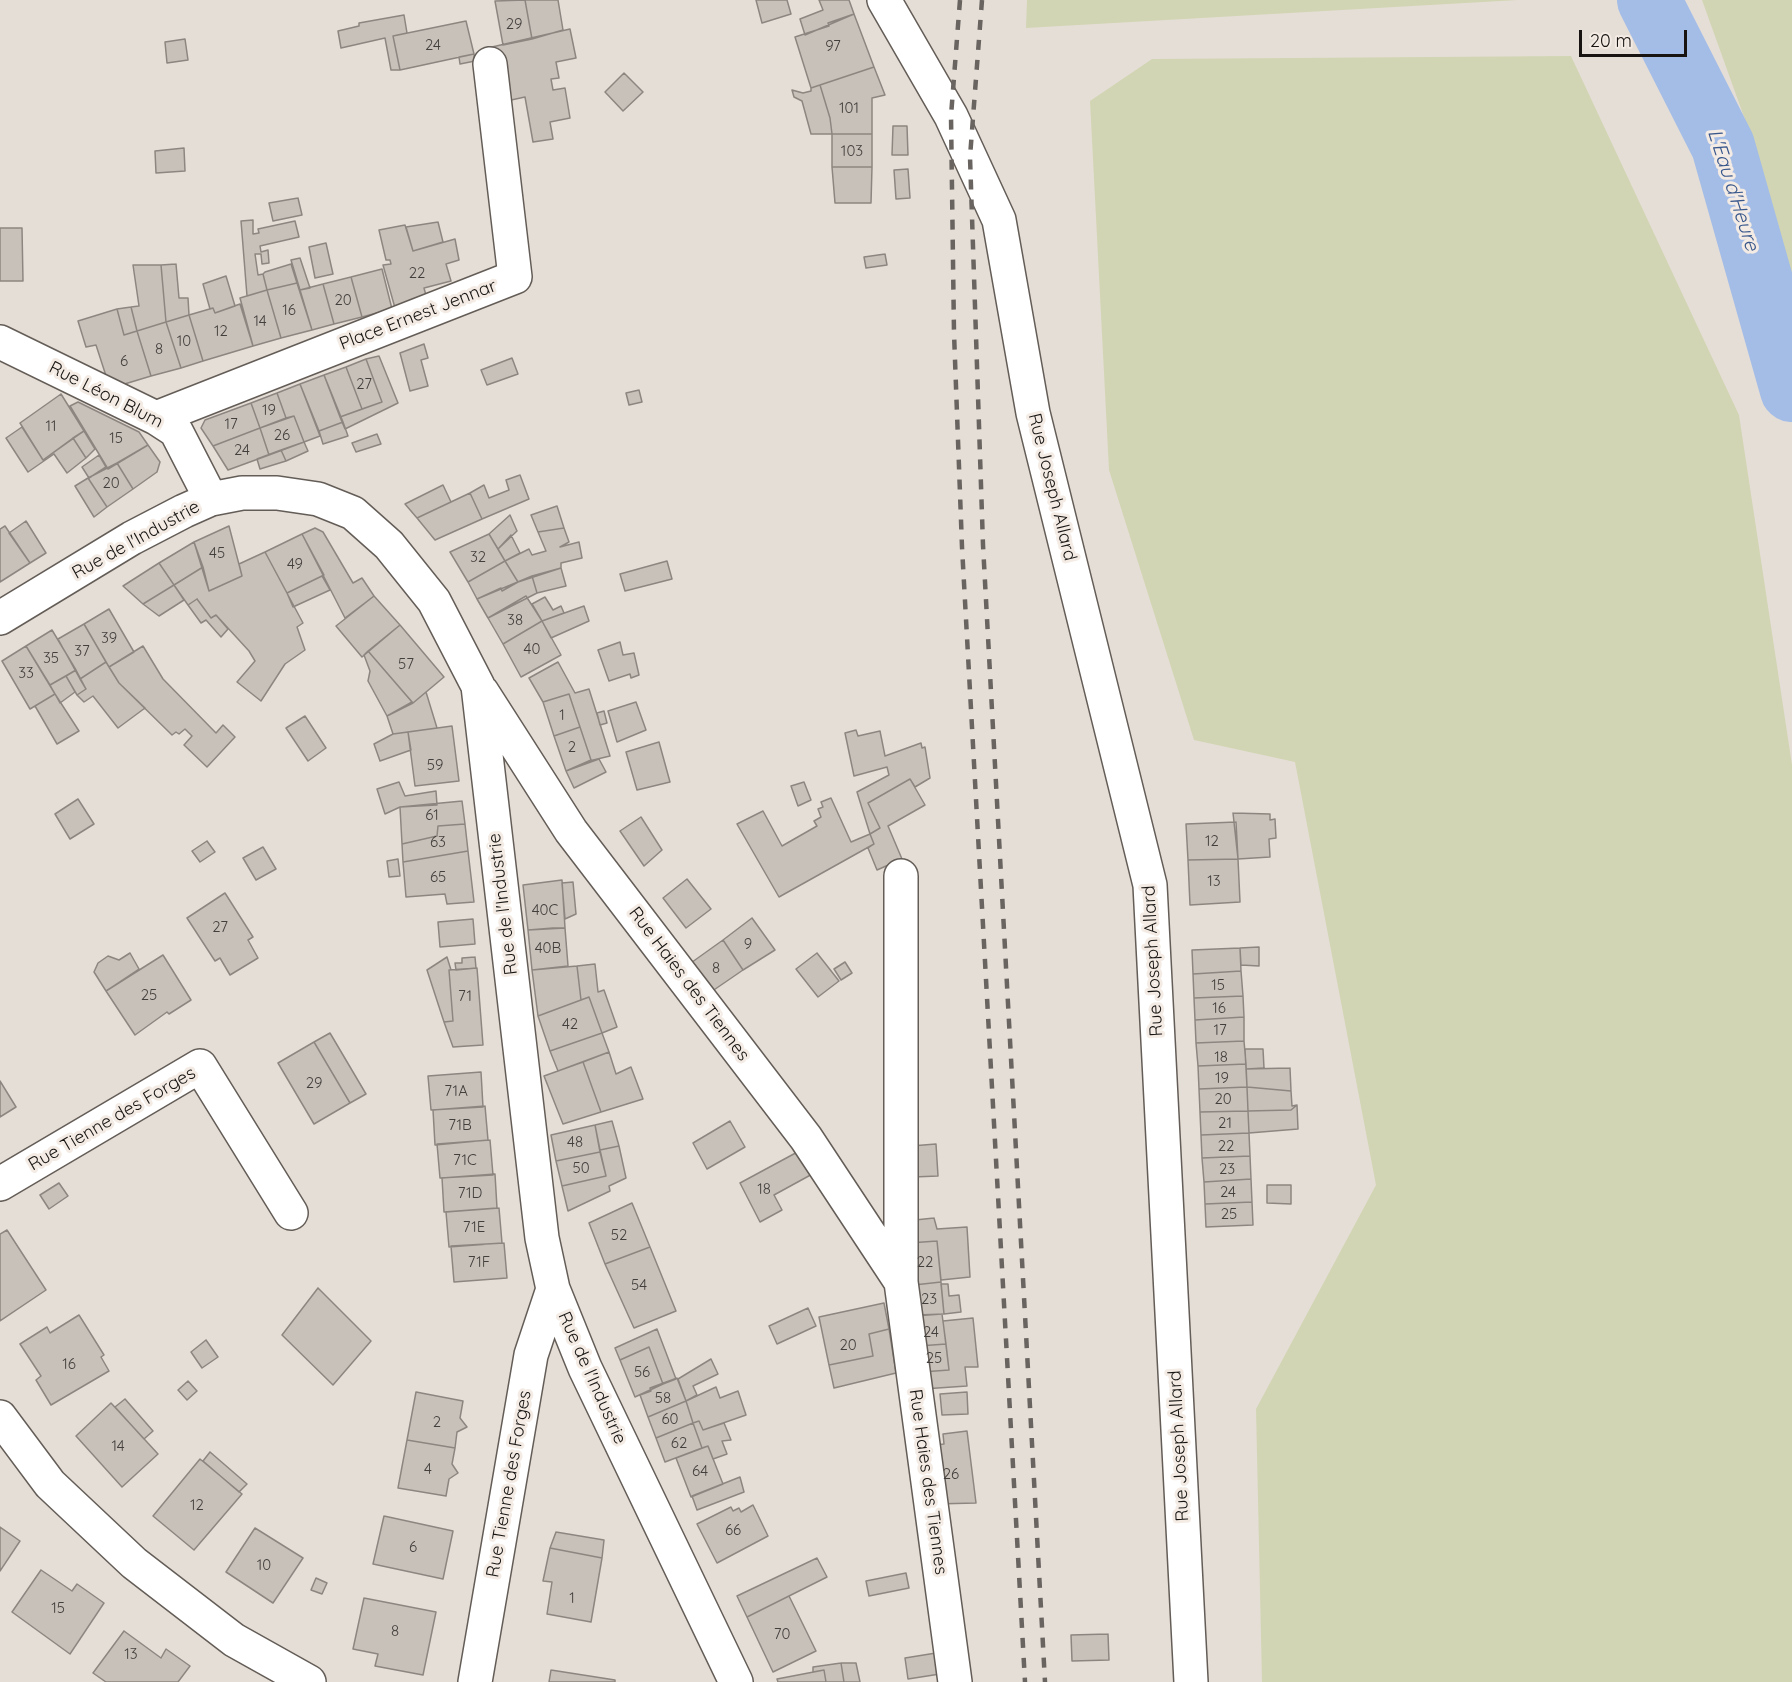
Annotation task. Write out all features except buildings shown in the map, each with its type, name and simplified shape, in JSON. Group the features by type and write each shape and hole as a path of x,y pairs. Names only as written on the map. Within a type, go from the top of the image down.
{"street":[{"name":"Rue Joseph Allard","path":"884,0 951,116 999,220 1033,413 1150,885 1191,1682"},
{"name":"Place Ernest Jennar","path":"156,417 514,277 490,64"},
{"name":"Rue Léon Blum","path":"0,342 156,417 176,431 211,499"},
{"name":"Rue de l'Industrie","path":"0,618 132,538 211,499 242,493 277,493 318,499 353,513 389,545 434,601 478,686 542,1238 553,1289 585,1368 736,1682"},
{"name":"Rue Haies des Tiennes","path":"478,686 571,831 806,1138 901,1282"},
{"name":"Rue Haies des Tiennes","path":"901,876 901,1282 955,1682"},
{"name":"Rue Tienne des Forges","path":"0,1184 200,1066 291,1213"},
{"name":"Rue Tienne des Forges","path":"475,1682 531,1355 553,1289"},
{"path":"0,1417 50,1484 134,1563 234,1640 309,1682"}],"green space":[{"path":"1027,0 1518,0 1026,28"},
{"path":"1702,0 1792,0 1792,289 1748,128"},
{"path":"1571,56 1739,415 1792,765 1792,1682 1262,1682 1256,1409 1376,1185 1295,762 1194,740 1109,470 1090,101 1152,59"}],"waterway":[{"name":"L'Eau d'Heure","path":"1649,0 1723,146 1792,390"}],"railway":[{"path":"960,0 951,116 954,333 962,547 1025,1682"},
{"path":"982,0 970,157 983,545 1045,1682"}]}
